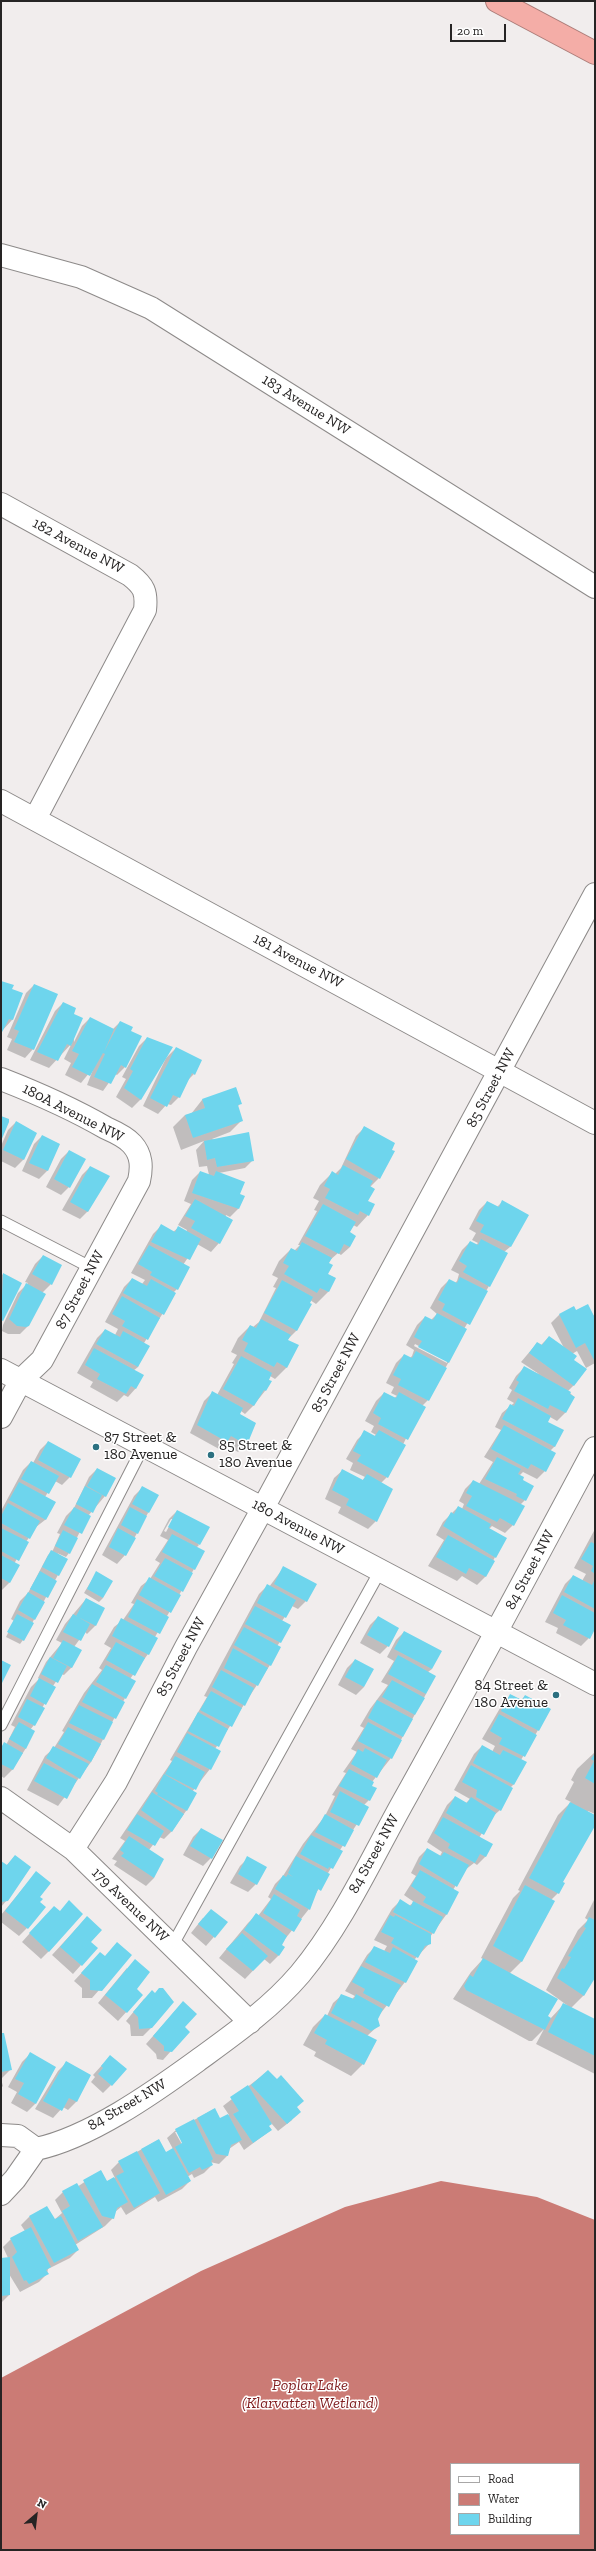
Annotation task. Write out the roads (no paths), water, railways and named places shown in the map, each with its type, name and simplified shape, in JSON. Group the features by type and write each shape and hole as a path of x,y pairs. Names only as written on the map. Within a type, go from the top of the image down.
{"highway":[{"path":"497,1 595,53"}],"street":[{"name":"183 Avenue NW","path":"1,255 41,264 80,277 151,308 595,587"},
{"name":"182 Avenue NW","path":"1,504 130,574 143,585 147,596 145,610 34,819"},
{"name":"181 Avenue NW","path":"1,801 500,1070 595,1123"},
{"name":"85 Street NW","path":"73,1849 116,1782 186,1647 264,1508 595,894"},
{"name":"180A Avenue NW","path":"1,1079 97,1123 132,1144 140,1155"},
{"name":"87 Street NW","path":"1,1417 21,1380 42,1360 139,1181 142,1168 140,1155"},
{"name":"180 Avenue NW","path":"1,1370 595,1684"},
{"name":"84 Street NW","path":"36,2149 56,2145 144,2099 250,2022 277,2000 321,1947 497,1632 595,1448"},
{"name":"179 Avenue NW","path":"1,1798 73,1849 250,2022"},
{"path":"1,2135 18,2136 36,2149 15,2179 1,2194"}],"lane":[{"path":"1,1221 92,1268"},
{"path":"1,1725 144,1445"},
{"path":"172,1946 380,1571"}],"water":[{"name":"Poplar Lake (Klarvatten Wetland)","path":"441,2181 537,2197 595,2220 595,2550 1,2550 1,2378 201,2271 345,2207"}],"place":[{"name":"87 Street & 180 Avenue","path":"96,1447"},
{"name":"85 Street & 180 Avenue","path":"211,1455"},
{"name":"84 Street & 180 Avenue","path":"556,1695"}]}
